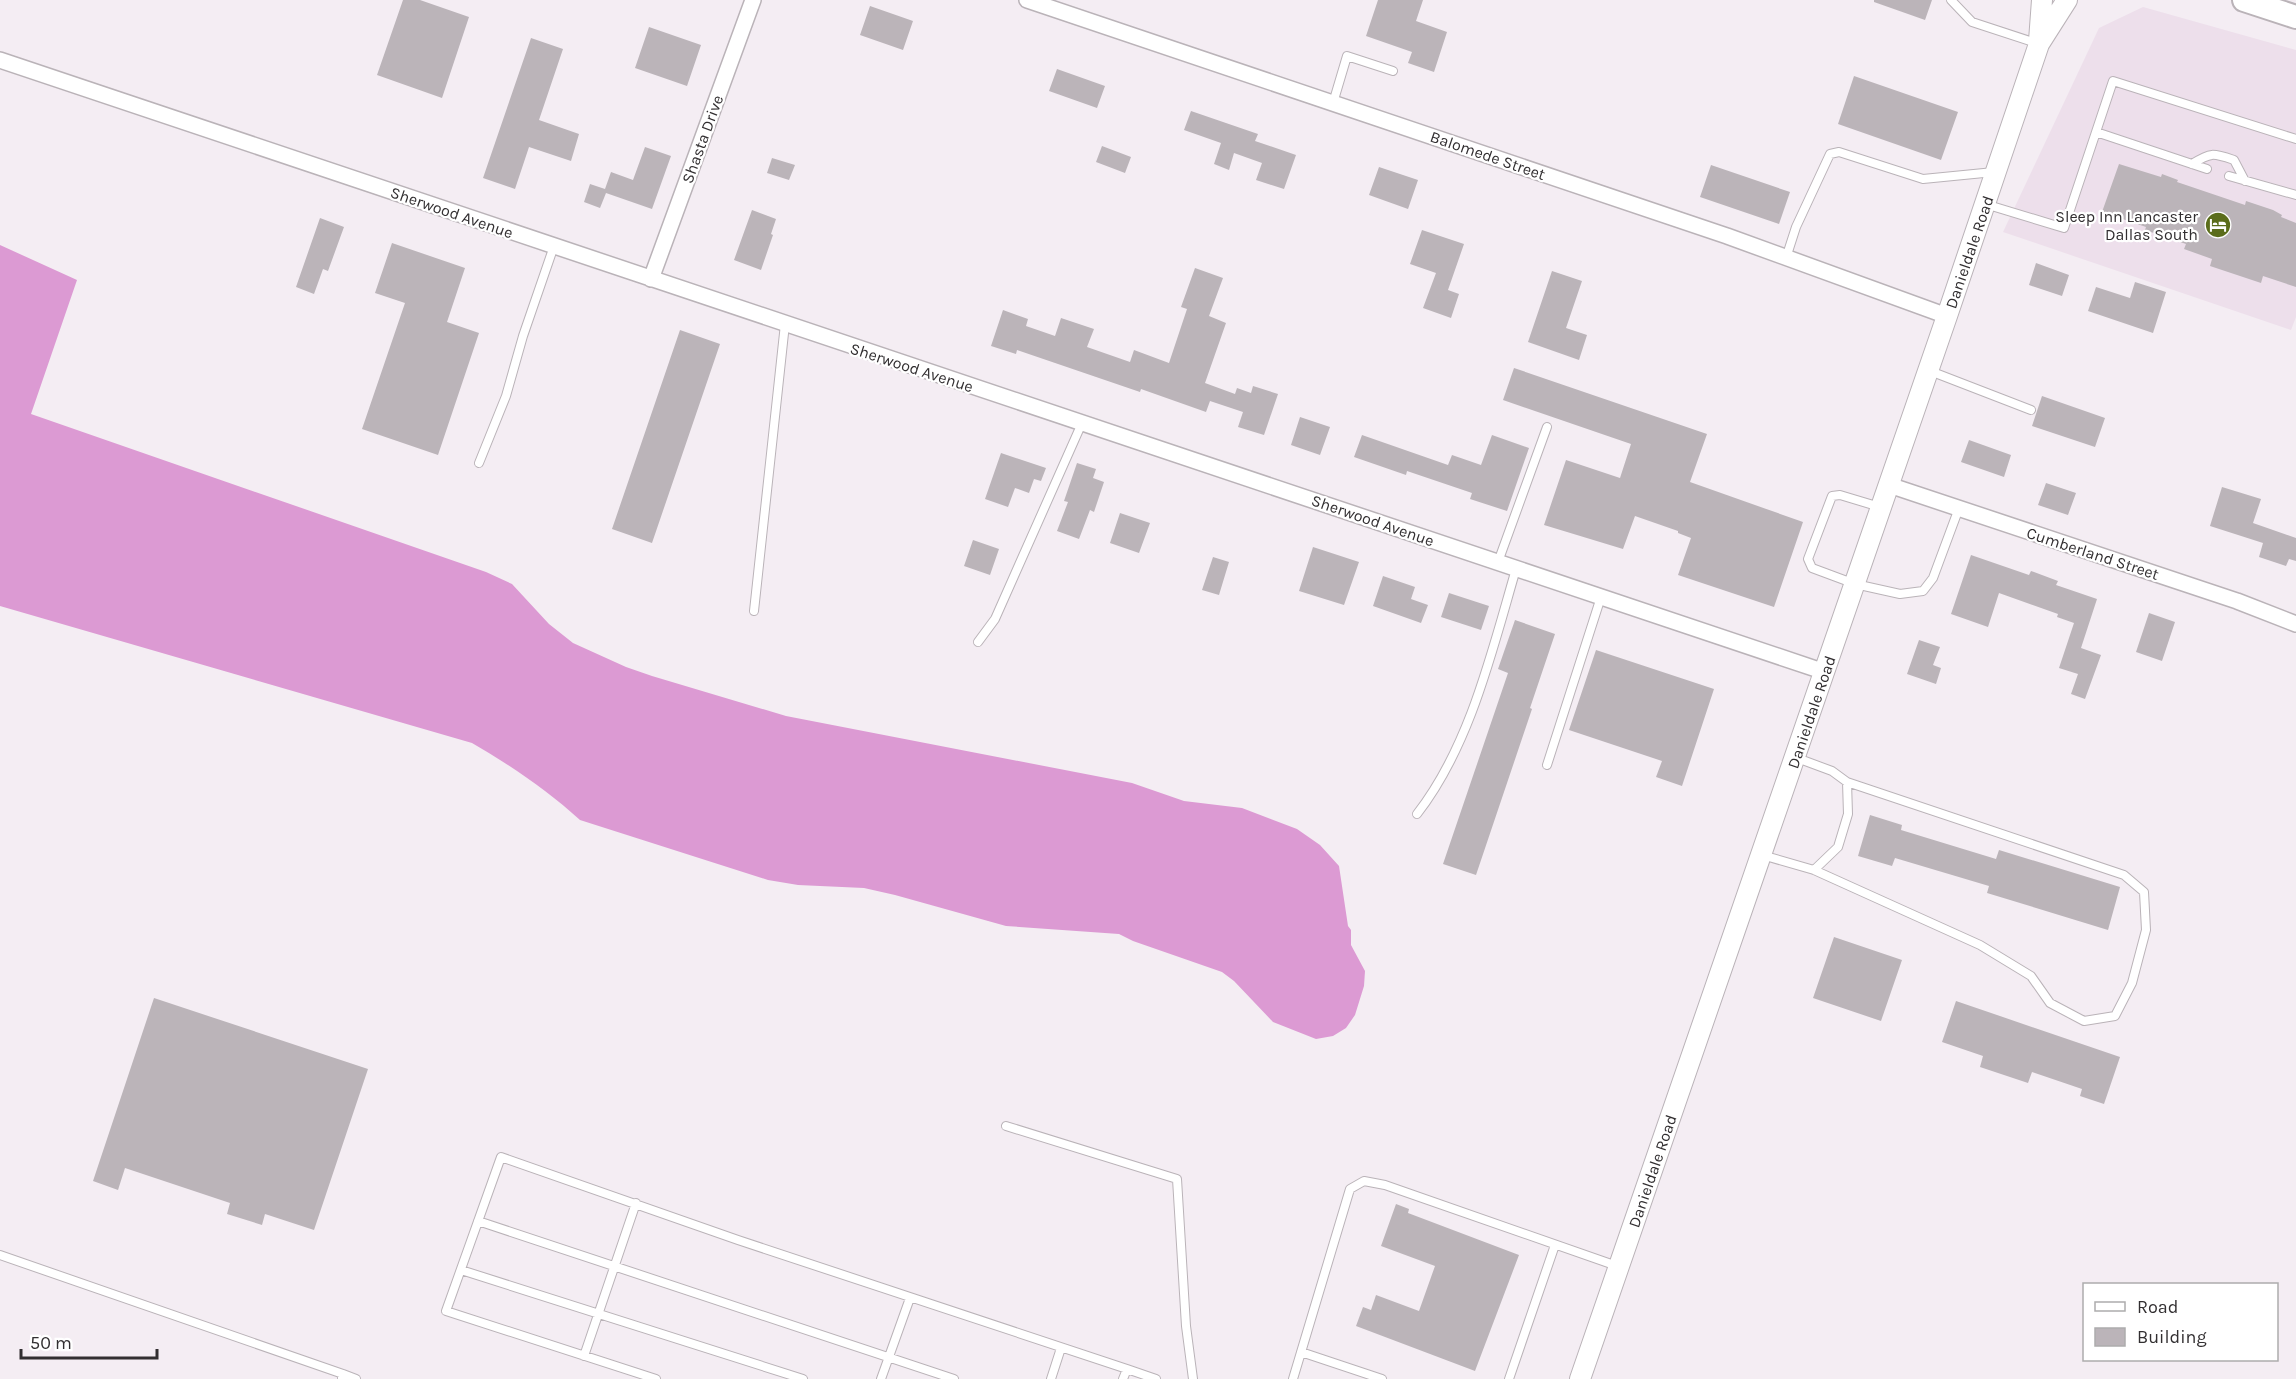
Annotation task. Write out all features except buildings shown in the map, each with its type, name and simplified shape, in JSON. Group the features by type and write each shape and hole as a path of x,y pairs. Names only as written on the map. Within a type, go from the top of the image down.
{"main road":[{"path":"2244,0 2296,17"}],"street":[{"name":"Shasta Drive","path":"651,279 753,0"},
{"name":"Balomede Street","path":"1028,0 1786,258 1947,316"},
{"name":"Danieldale Road","path":"2039,44 2042,0"},
{"name":"Danieldale Road","path":"1580,1379 1796,757 2039,44 2067,0"},
{"name":"Sherwood Avenue","path":"0,60 1825,672"},
{"name":"Cumberland Street","path":"1889,485 2237,601 2296,624"}],"lane":[{"path":"1951,0 1972,22 2039,44"},
{"path":"1333,103 1347,56 1393,71"},
{"path":"1985,204 2064,228 2113,81 2296,139"},
{"path":"2096,132 2207,169"},
{"path":"1786,258 1796,227 1830,154 1839,152 1923,179 1996,172"},
{"path":"2192,164 2207,154 2216,154 2234,160 2245,181"},
{"path":"2229,176 2296,195"},
{"path":"479,463 506,396 523,336 554,246"},
{"path":"754,611 785,324"},
{"path":"1929,370 2031,410"},
{"path":"978,642 995,619 1082,423"},
{"path":"1498,562 1547,427"},
{"path":"1881,507 1840,495 1832,496 1808,559 1812,568 1855,584 1900,594 1923,591 1933,578 1959,508"},
{"path":"1417,814 1434,791 1477,700 1516,568"},
{"path":"1546,765 1601,597"},
{"path":"1761,855 1814,870 1980,945 2031,976 2050,1003 2084,1021 2115,1016 2132,983 2146,930 2144,892 2124,875 1847,782 1832,771 1796,757"},
{"path":"1814,870 1838,847 1848,814 1847,782"},
{"path":"1006,1126 1177,1179 1186,1326 1193,1379"},
{"path":"656,1379 446,1311 501,1157 738,1240 1156,1379"},
{"path":"1293,1379 1350,1189 1364,1182 1384,1185 1619,1267"},
{"path":"584,1356 636,1203"},
{"path":"478,1221 954,1379"},
{"path":"1509,1379 1555,1245"},
{"path":"0,1255 342,1377 356,1379"},
{"path":"461,1270 802,1379"},
{"path":"881,1379 910,1298"},
{"path":"1050,1379 1061,1348"},
{"path":"1301,1352 1382,1379"},
{"path":"1123,1379 1127,1369"}],"shaded area":[{"path":"2143,7 2296,50 2296,317 2291,330 2003,232 2099,28"},
{"path":"0,245 77,280 31,414 486,572 512,584 549,624 573,643 652,676 786,716 1132,783 1184,801 1242,808 1297,829 1320,845 1339,866 1348,926 1351,930 1351,945 1365,971 1364,986 1355,1015 1346,1028 1333,1036 1316,1039 1273,1022 1234,981 1222,972 1119,934 1006,926 864,888 798,885 768,880 580,820 528,778 472,743 0,606"}],"place":[{"name":"Sleep Inn Lancaster Dallas South","path":"2218,225"}]}
